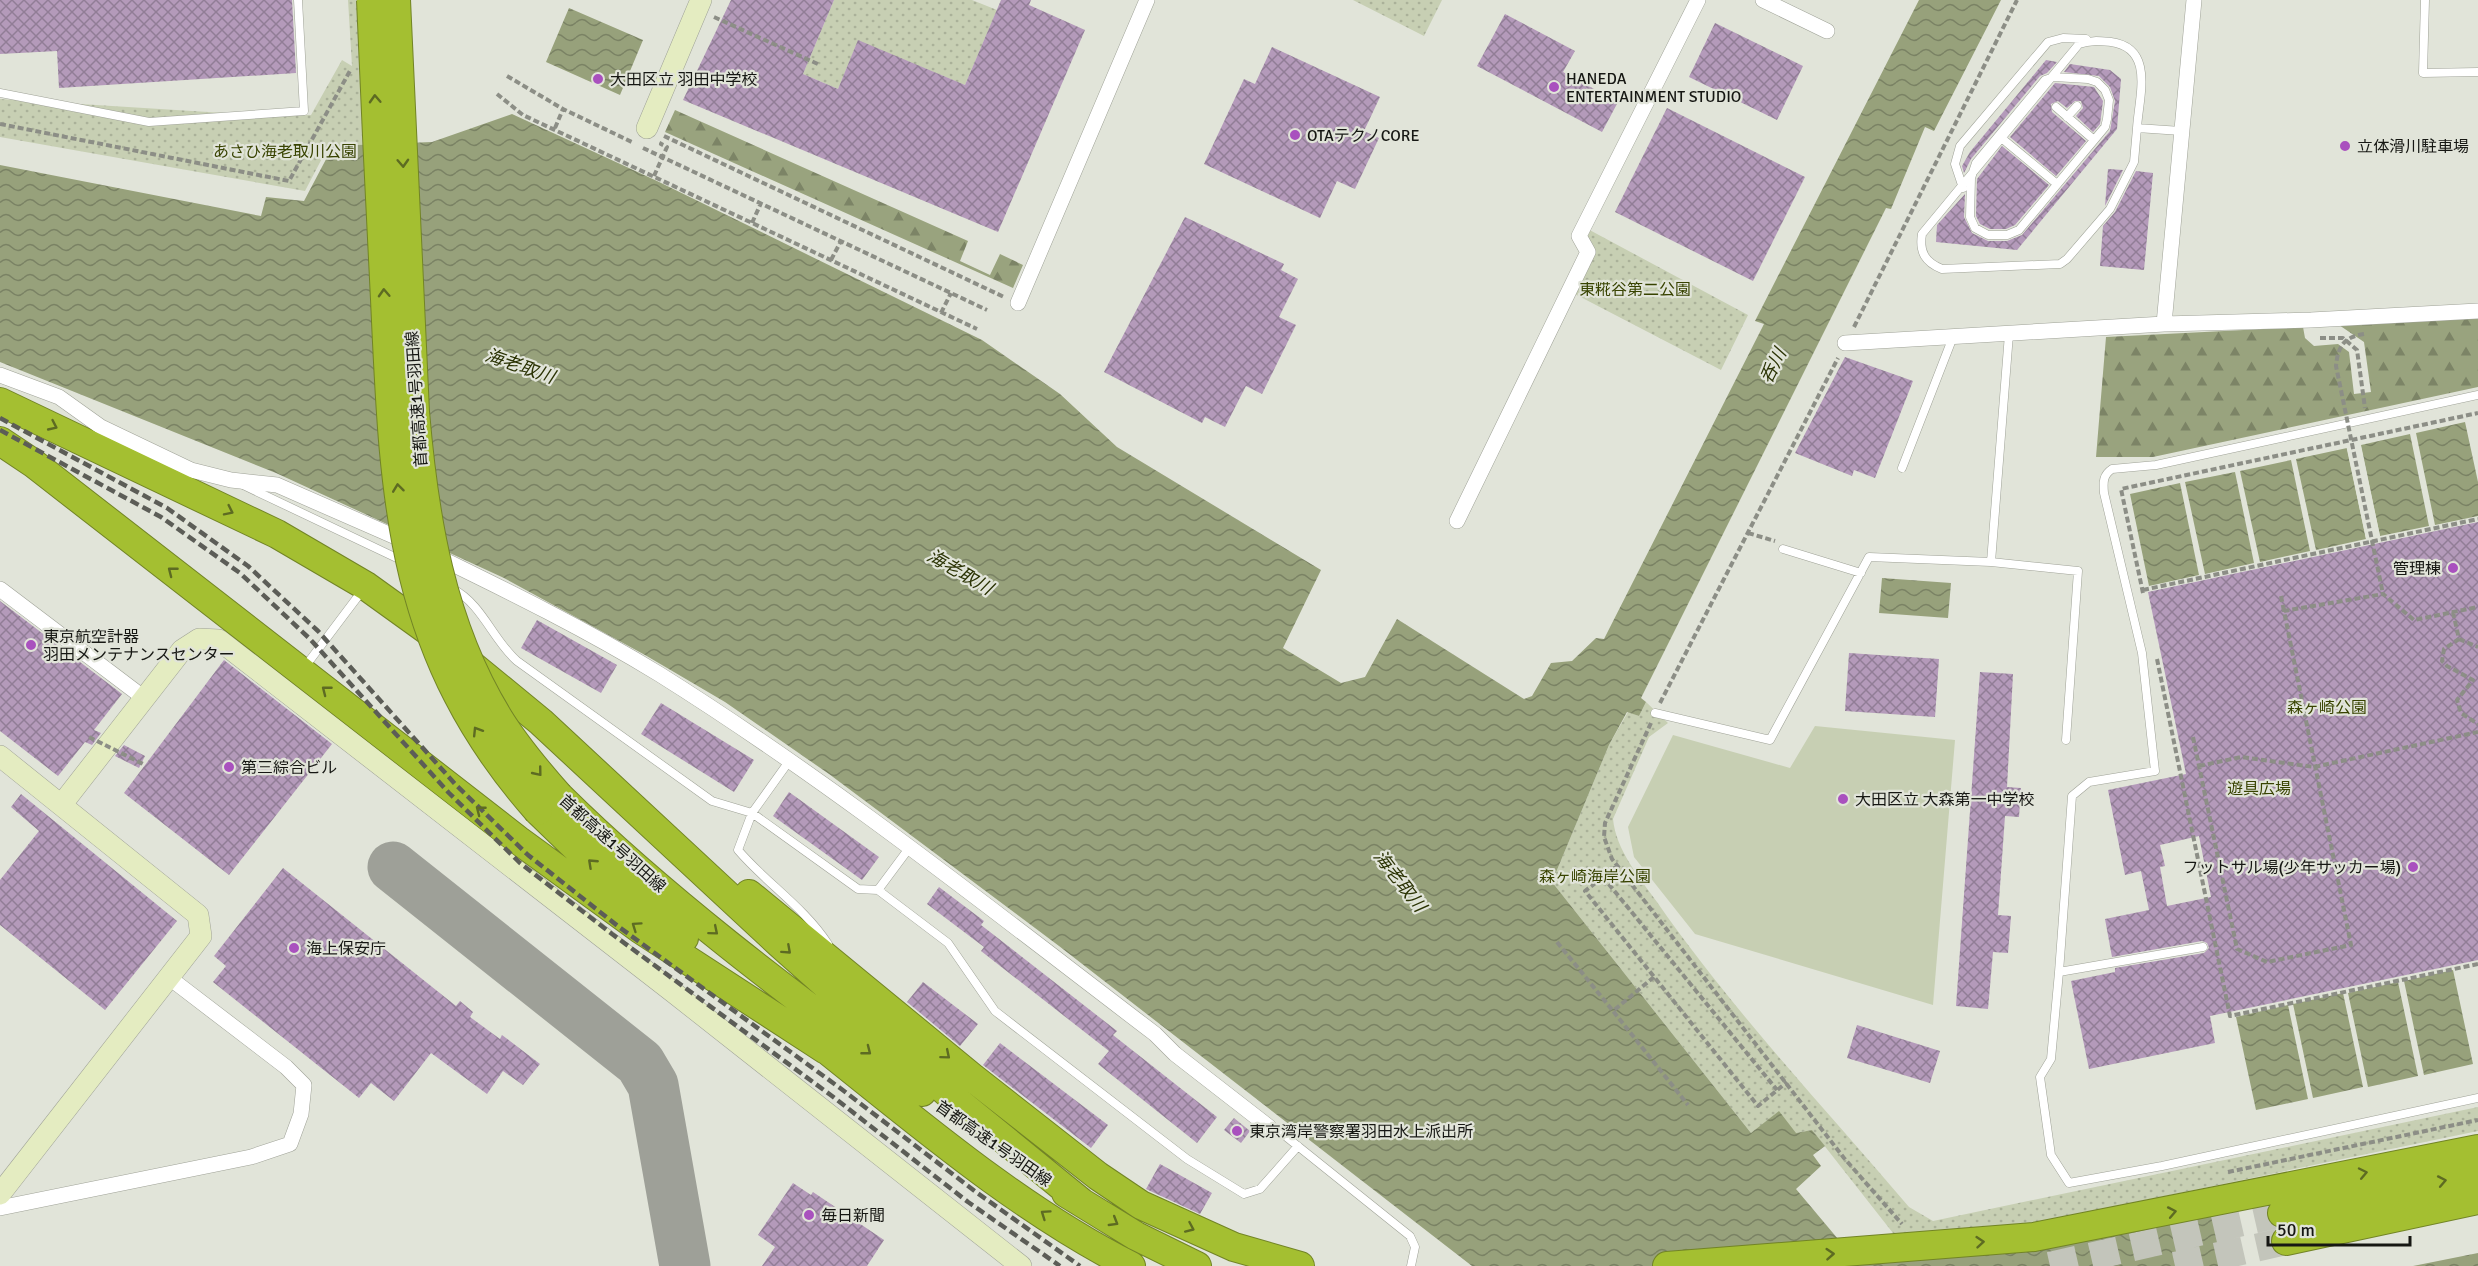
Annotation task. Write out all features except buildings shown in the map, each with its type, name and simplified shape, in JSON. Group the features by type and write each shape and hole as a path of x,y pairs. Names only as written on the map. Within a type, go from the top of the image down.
{"highway":[{"name":"首都高速1号羽田線","path":"371,0 390,411 400,510 413,579 432,641 458,698 500,764 548,803 591,828 718,935 877,1058 1018,1162 1136,1236 1197,1266"},
{"name":"首都高速1号羽田線","path":"396,0 415,412 425,509 449,611 480,685 548,803 624,890 826,1050 1005,1187 1062,1226 1131,1266"},
{"path":"0,402 277,534 366,586 441,640 492,681 621,796 780,944 926,1073 1081,1202"},
{"path":"0,441 33,463 518,840 640,929 826,1050"},
{"path":"621,796 783,919 973,1078 1098,1176 1141,1205 1234,1247 1300,1266"},
{"path":"1667,1266 2034,1237 2478,1149"},
{"path":"2478,1174 2284,1227 2478,1200"}],"street":[{"path":"647,128 701,0"},
{"path":"1018,303 1147,0"},
{"path":"1457,521 1588,252 1579,236 1698,0"},
{"path":"1763,0 1827,32"},
{"path":"2164,324 2194,0"},
{"path":"1845,343 2164,324 2311,320 2478,311"},
{"path":"0,375 59,397 101,427 191,470 231,480 277,485 367,522 485,580 656,673 790,760 911,846 1155,1034 1175,1054 1269,1127"},
{"path":"0,589 144,698"},
{"path":"62,804 182,650 199,639 219,640 673,992 1021,1266"},
{"path":"0,756 198,915 201,936 171,979 0,1194"},
{"path":"0,1208 251,1157 290,1144 301,1114 304,1085 286,1067 171,979"}],"lane":[{"path":"0,93 149,123 304,111 298,0"},
{"path":"2425,0 2423,73 2478,72"},
{"path":"1970,206 1955,164 1960,146 2048,42 2063,38 2091,40 2126,44 2140,61 2134,162 2110,209 2067,260 2060,264 1942,269 1931,264 1924,256 1921,244 1922,234 2074,50 2079,44 2091,40"},
{"path":"2062,77 2088,79 2105,90 2109,100 2105,127 2019,230 2007,236 1988,235 1975,228 1970,217 1970,206 1973,168 2045,80 2062,77"},
{"path":"2067,117 2077,106"},
{"path":"2056,107 2094,140"},
{"path":"2137,128 2181,131"},
{"path":"1999,136 2057,184"},
{"path":"1991,562 2009,334"},
{"path":"1902,468 1953,337"},
{"path":"2478,395 2156,465 2112,469 2107,472 2103,480 2104,493 2142,653 2155,771 2089,782 2072,796 2051,1059 2040,1077 2051,1155 2069,1183 2162,1166 2478,1098"},
{"path":"231,480 418,570"},
{"path":"1783,549 1861,573"},
{"path":"1655,713 1770,740 1869,557 1991,562 2078,571 2066,740"},
{"path":"429,576 460,592 469,600 506,651 518,661 712,801 752,813 858,889 878,890 948,943 995,1011 1187,1159 1244,1194 1260,1189 1298,1146"},
{"path":"301,671 366,586"},
{"path":"790,760 752,813 738,850 758,874 796,905 816,926 846,972"},
{"path":"878,890 911,846"},
{"path":"2059,972 2203,947"},
{"path":"1269,1127 1298,1146 1410,1236 1414,1247 1411,1266"}],"path":[{"path":"1911,1228 1897,1220 1844,1158 1617,866 1604,837 1605,823 1655,713 1845,343 2017,0"},
{"path":"716,18 820,65"},
{"path":"507,76 563,109 987,310"},
{"path":"497,94 523,115 555,128 977,329"},
{"path":"555,128 563,109"},
{"path":"647,128 1018,303"},
{"path":"654,176 667,147 661,144"},
{"path":"752,223 761,203"},
{"path":"831,261 840,241"},
{"path":"941,313 951,293"},
{"path":"2364,334 2349,336 2337,354 2336,366 2383,594 2414,620 2478,607"},
{"path":"2316,338 2343,338 2357,350 2364,393"},
{"path":"2145,602 2121,489 2478,413"},
{"path":"2143,590 2478,519"},
{"path":"1748,533 1780,542 1783,549"},
{"path":"2284,611 2383,594"},
{"path":"2193,737 2236,949 2267,962 2351,945 2281,596"},
{"path":"2453,612 2459,639"},
{"path":"2459,639 2478,647"},
{"path":"2459,639 2444,649 2442,661 2473,680"},
{"path":"2155,648 2230,1016 2478,964"},
{"path":"2478,676 2457,700 2461,713 2478,724"},
{"path":"2199,766 2241,757 2314,767 2478,732"},
{"path":"89,737 145,765"},
{"path":"1617,866 1585,891 1758,1106 1787,1082"},
{"path":"1604,876 1777,1090"},
{"path":"1557,942 1688,1105"},
{"path":"1612,1011 1654,977"},
{"path":"2224,1173 2478,1120"}],"green space":[{"name":"あさひ海老取川公園","path":"348,0 368,0 379,149 329,145 305,191 0,137 0,99 273,116 311,115 342,60 352,66"},
{"path":"834,0 972,0 997,10 965,85 858,41 838,89 803,74"},
{"path":"1353,0 1442,0 1424,36"},
{"path":"675,110 968,241 960,261 990,275 1000,254 1023,265 1013,288 665,132"},
{"name":"東糀谷第二公園","path":"1584,227 1748,315 1721,370 1569,291 1588,252"},
{"path":"2478,314 2478,387 2153,457 2096,457 2106,337 2303,327 2305,338 2314,346 2338,344 2349,352 2354,394 2371,392 2364,342 2339,325"},
{"name":"森ヶ崎海岸公園","path":"1646,702 1668,723 1649,737 1613,819 1623,852 1686,942 1747,1020 1909,1207 1933,1221 2478,1107 2478,1131 1938,1243 1900,1242 1812,1130 1796,1133 1751,1133 1552,882 1609,745 1628,712 1639,716"},
{"path":"1815,726 1955,740 1933,1005 1695,934 1634,857 1628,827 1673,735 1790,768"}],"water":[{"path":"1919,0 2001,0 1934,131 1925,127 1891,209 1886,208 1641,698 1646,702 1639,716 1627,712 1609,745 1552,882 1751,1133 1779,1111 1796,1133 1812,1130 1825,1146 1813,1155 1821,1166 1796,1189 1859,1264 2216,1215 2223,1266 1472,1266 1059,946 829,774 725,702 645,655 504,578 276,473 0,362 0,165 261,216 266,197 304,201 333,146 432,142 512,114 657,181 982,340 1060,394 1117,447 1321,570 1283,648 1341,683 1365,677 1397,619 1524,699 1532,696 1551,663 1572,661 1596,638 1604,639 1764,324 1755,321"},
{"path":"569,8 643,40 620,95 546,62"},
{"path":"2465,422 2478,482 2478,516 2435,525 2416,433"},
{"path":"2410,434 2429,526 2380,536 2361,445"},
{"path":"2347,448 2366,539 2316,550 2296,459"},
{"path":"2291,460 2310,551 2260,562 2240,471"},
{"path":"2235,472 2254,563 2205,574 2185,482"},
{"path":"2180,483 2199,575 2149,586 2130,494"},
{"path":"1882,578 1951,583 1948,618 1879,613"},
{"path":"2453,970 2473,1064 2424,1075 2404,981"},
{"path":"2398,982 2418,1076 2368,1087 2348,993"},
{"path":"2343,993 2363,1087 2313,1098 2293,1004"},
{"path":"2288,1005 2308,1099 2256,1110 2236,1017"},
{"path":"2478,1253 2478,1266 2413,1266"}],"pier":[{"path":"2360,442 2380,536 2377,537 2358,445"},
{"path":"2346,445 2349,447 2369,539 2366,539"}],"taxiway":[{"path":"393,867 640,1063 653,1085 685,1266"}],"tunnel":[{"path":"2050,1266 2282,1213"},
{"path":"2175,1266 2286,1241"}],"railway":[{"path":"0,418 167,508 248,566 318,631 456,785 528,855 619,927 840,1088 976,1192 1080,1266"},
{"path":"0,430 161,517 240,573 310,639 449,793 520,863 612,934 832,1096 968,1202 1060,1266"}],"place":[{"name":"大田区立 羽田中学校","path":"598,79"},
{"name":"HANEDA ENTERTAINMENT STUDIO","path":"1554,87"},
{"name":"OTAテクノCORE","path":"1295,135"},
{"name":"立体滑川駐車場","path":"2345,146"},
{"name":"管理棟","path":"2453,568"},
{"name":"東京航空計器 羽田メンテナンスセンター","path":"31,645"},
{"name":"第三綜合ビル","path":"229,767"},
{"name":"大田区立 大森第一中学校","path":"1843,799"},
{"name":"フットサル場(少年サッカー場)","path":"2413,867"},
{"name":"海上保安庁","path":"294,948"},
{"name":"東京湾岸警察署羽田水上派出所","path":"1237,1131"},
{"name":"毎日新聞","path":"809,1215"}],"water label":[{"name":"海老取川","path":"520,366"},
{"name":"呑川","path":"1773,366"},
{"name":"海老取川","path":"960,572"},
{"name":"海老取川","path":"1400,881"}],"park label":[{"name":"森ヶ崎公園","path":"2327,707"},
{"name":"遊具広場","path":"2259,788"}]}
